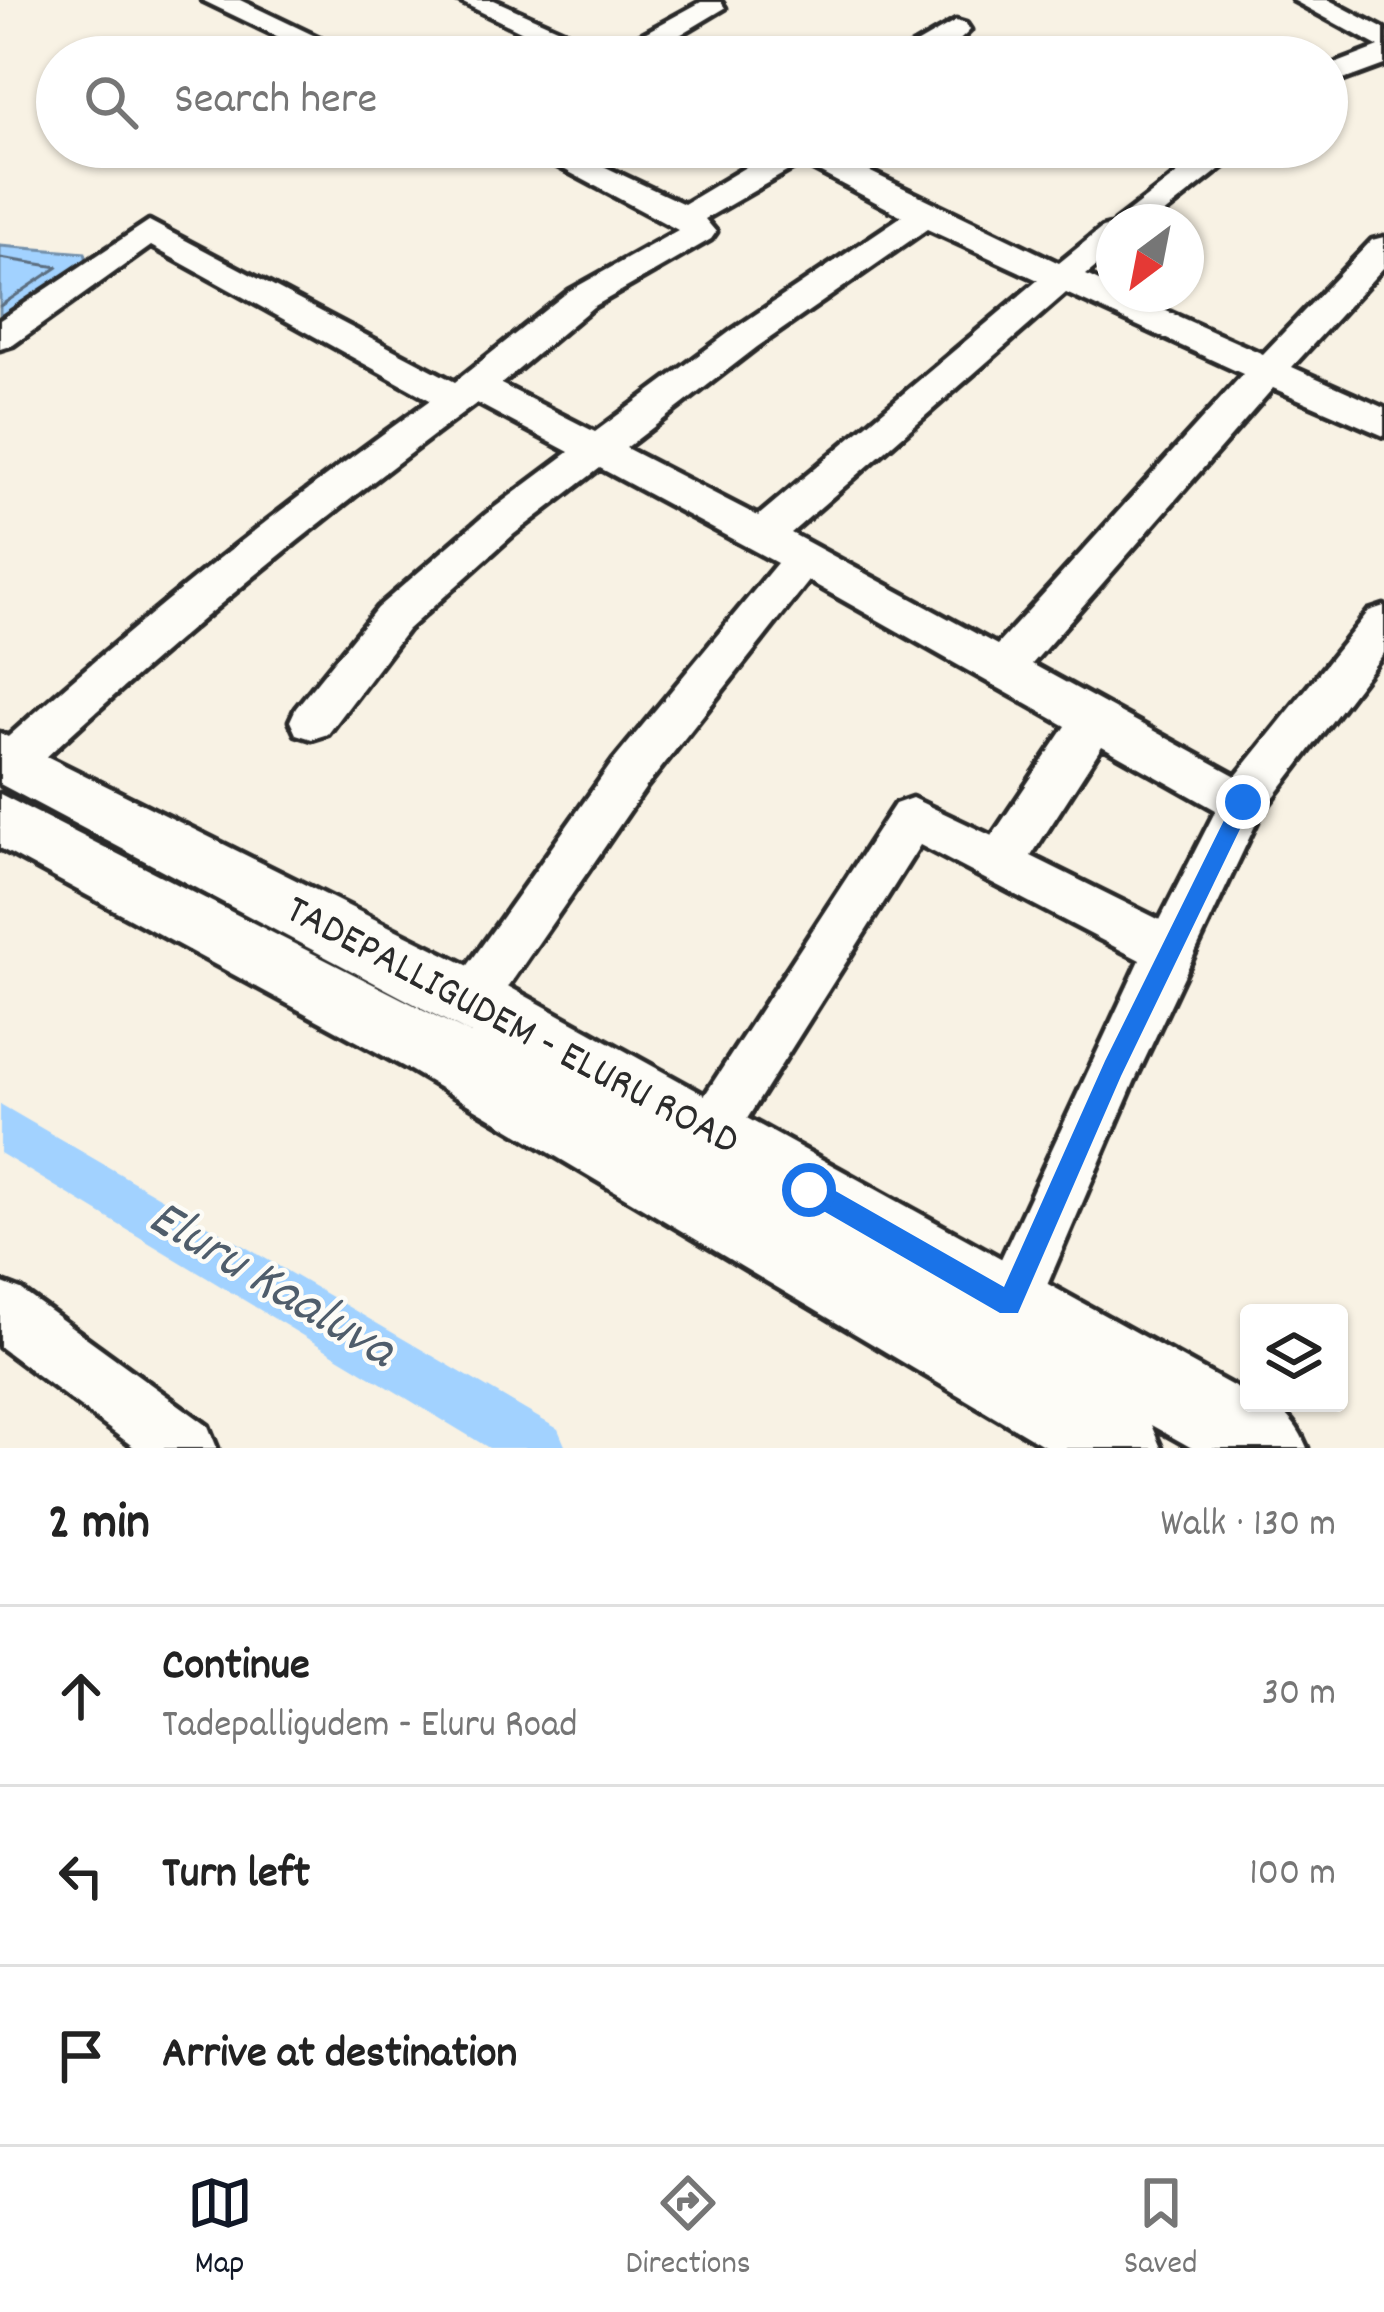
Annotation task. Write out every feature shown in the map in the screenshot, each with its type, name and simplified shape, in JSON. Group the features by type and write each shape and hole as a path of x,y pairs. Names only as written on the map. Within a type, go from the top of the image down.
{"main road":[{"name":"TADEPALLIGUDEM - ELURU ROAD","path":"4,779 470,999 1122,1448"},
{"name":"TADEPALLIGUDEM - ELURU ROAD","path":"4,779 434,1048 672,1137 1009,1304 1268,1448"}],"street":[{"path":"216,0 297,36"},
{"path":"471,0 551,36"},
{"path":"507,16 542,0"},
{"path":"1307,0 1384,40"},
{"path":"1336,15 1367,0"},
{"path":"660,36 711,8"},
{"path":"946,36 956,30"},
{"path":"1348,69 1384,55"},
{"path":"4,779 118,663 272,536 466,392 581,299 699,232 685,217 582,168"},
{"path":"685,217 766,168"},
{"path":"835,168 1060,277 1384,423"},
{"path":"1156,204 1204,168"},
{"path":"312,721 392,619 595,448 925,214"},
{"path":"0,337 149,231 466,392 595,448 1243,802"},
{"path":"1003,668 1267,369 1384,247"},
{"path":"762,536 1096,250"},
{"path":"470,999 541,895 745,624 804,559"},
{"path":"1009,1304 1170,950 1243,802 1384,622"},
{"path":"1000,863 1095,719"},
{"path":"672,1137 912,818 1170,950"},
{"path":"0,1311 186,1448"}],"water":[{"path":"0,246 85,253 88,264 0,320"}],"waterway":[{"name":"Eluru Kaaluva","path":"0,1127 539,1448"}],"route":[{"path":"809,1190 1009,1304 1113,1069 1243,802"}]}
